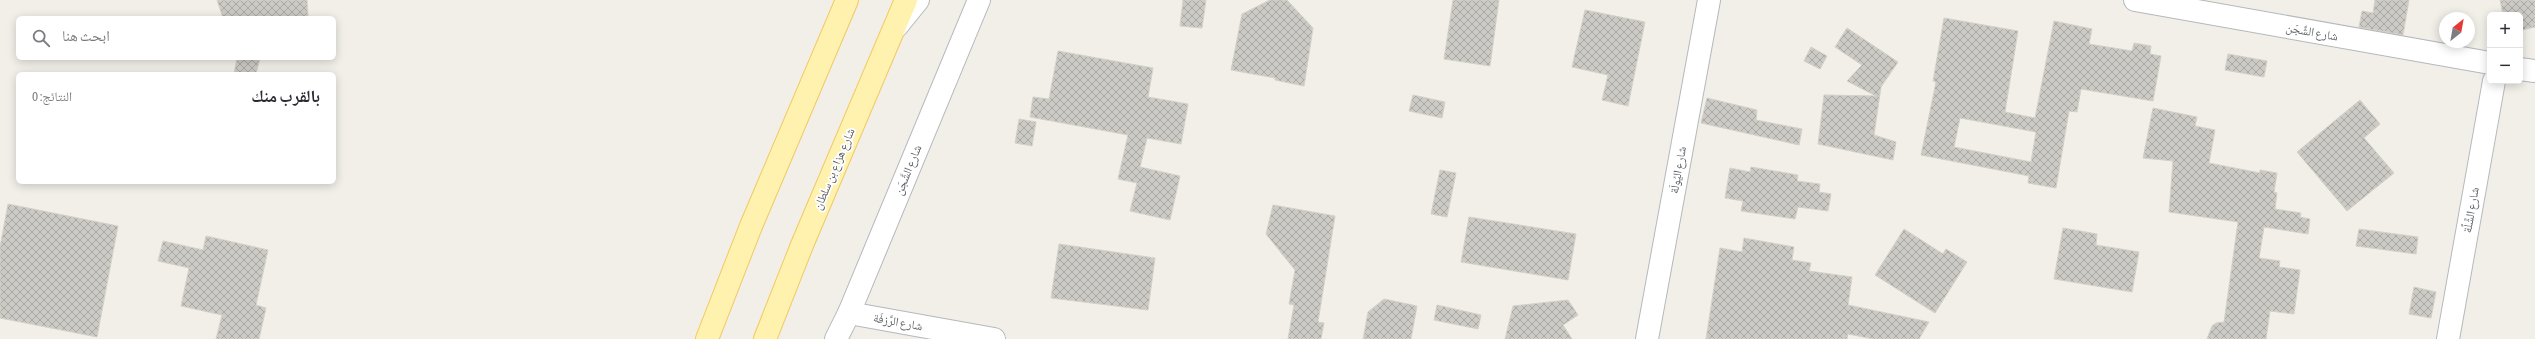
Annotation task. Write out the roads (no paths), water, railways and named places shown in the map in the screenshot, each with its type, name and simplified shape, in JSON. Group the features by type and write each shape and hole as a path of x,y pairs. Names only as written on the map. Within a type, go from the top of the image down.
{"main road":[{"path":"707,339 751,226 847,0"},
{"name":"شارع هزاع بن سلطان","path":"765,339 906,0"}],"street":[{"path":"892,31 918,0"},
{"name":"شارع الشَّجَن","path":"836,339 850,313 979,0"},
{"name":"شارع اليُولَة","path":"1646,339 1709,0"},
{"name":"شارع الشَّجَن","path":"2135,0 2487,62"},
{"path":"2523,69 2535,71"},
{"name":"شارع الشَّلَّة","path":"2448,339 2493,84"},
{"name":"شارع الرَّزفَة","path":"850,313 994,339"}]}
